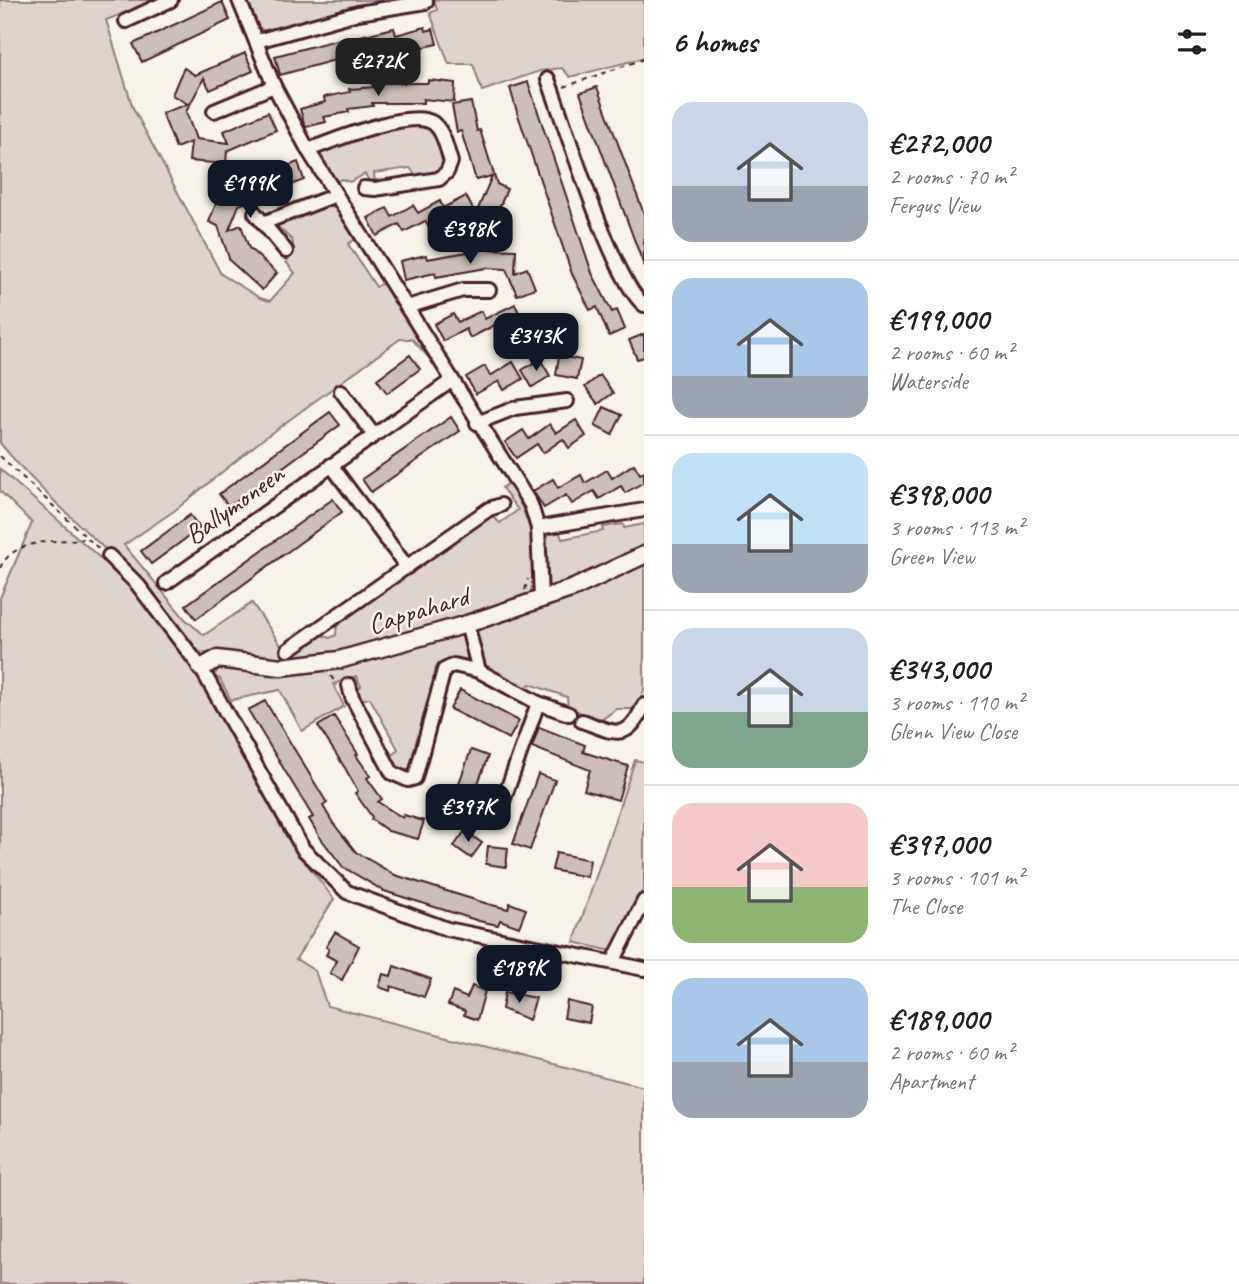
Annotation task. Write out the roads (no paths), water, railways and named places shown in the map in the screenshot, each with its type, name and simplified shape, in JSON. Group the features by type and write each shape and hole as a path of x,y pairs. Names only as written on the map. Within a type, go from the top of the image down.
{"main road":[{"name":"Cappahard","path":"201,668 217,659 281,667 339,660 467,624 614,571 644,555"}],"street":[{"path":"126,20 171,0"},
{"path":"239,0 274,86 307,150 531,505 538,528 541,598"},
{"path":"257,41 358,13 426,2"},
{"path":"550,85 613,256 632,295 644,305"},
{"path":"214,111 274,86"},
{"path":"307,150 400,121 426,119 436,125 451,162 447,172 439,178 375,189 363,188"},
{"path":"286,251 259,218 336,195"},
{"path":"407,307 463,290 489,290"},
{"name":"Ballymoneen","path":"166,583 451,381"},
{"path":"341,391 373,434"},
{"path":"477,423 515,408 567,401"},
{"path":"331,465 407,567"},
{"path":"288,650 328,630 407,567 489,509 501,505"},
{"path":"538,528 644,510"},
{"path":"109,556 138,585 201,668 303,849 347,892 447,929 644,969"},
{"path":"467,624 479,671"},
{"path":"349,685 352,697 385,762 392,772 408,780 415,778 418,771 444,670 454,665 479,671 538,702 569,714"},
{"path":"493,821 502,807 538,702"},
{"path":"582,721 614,733 626,732 636,722 644,705"},
{"path":"613,962 644,901"}]}
